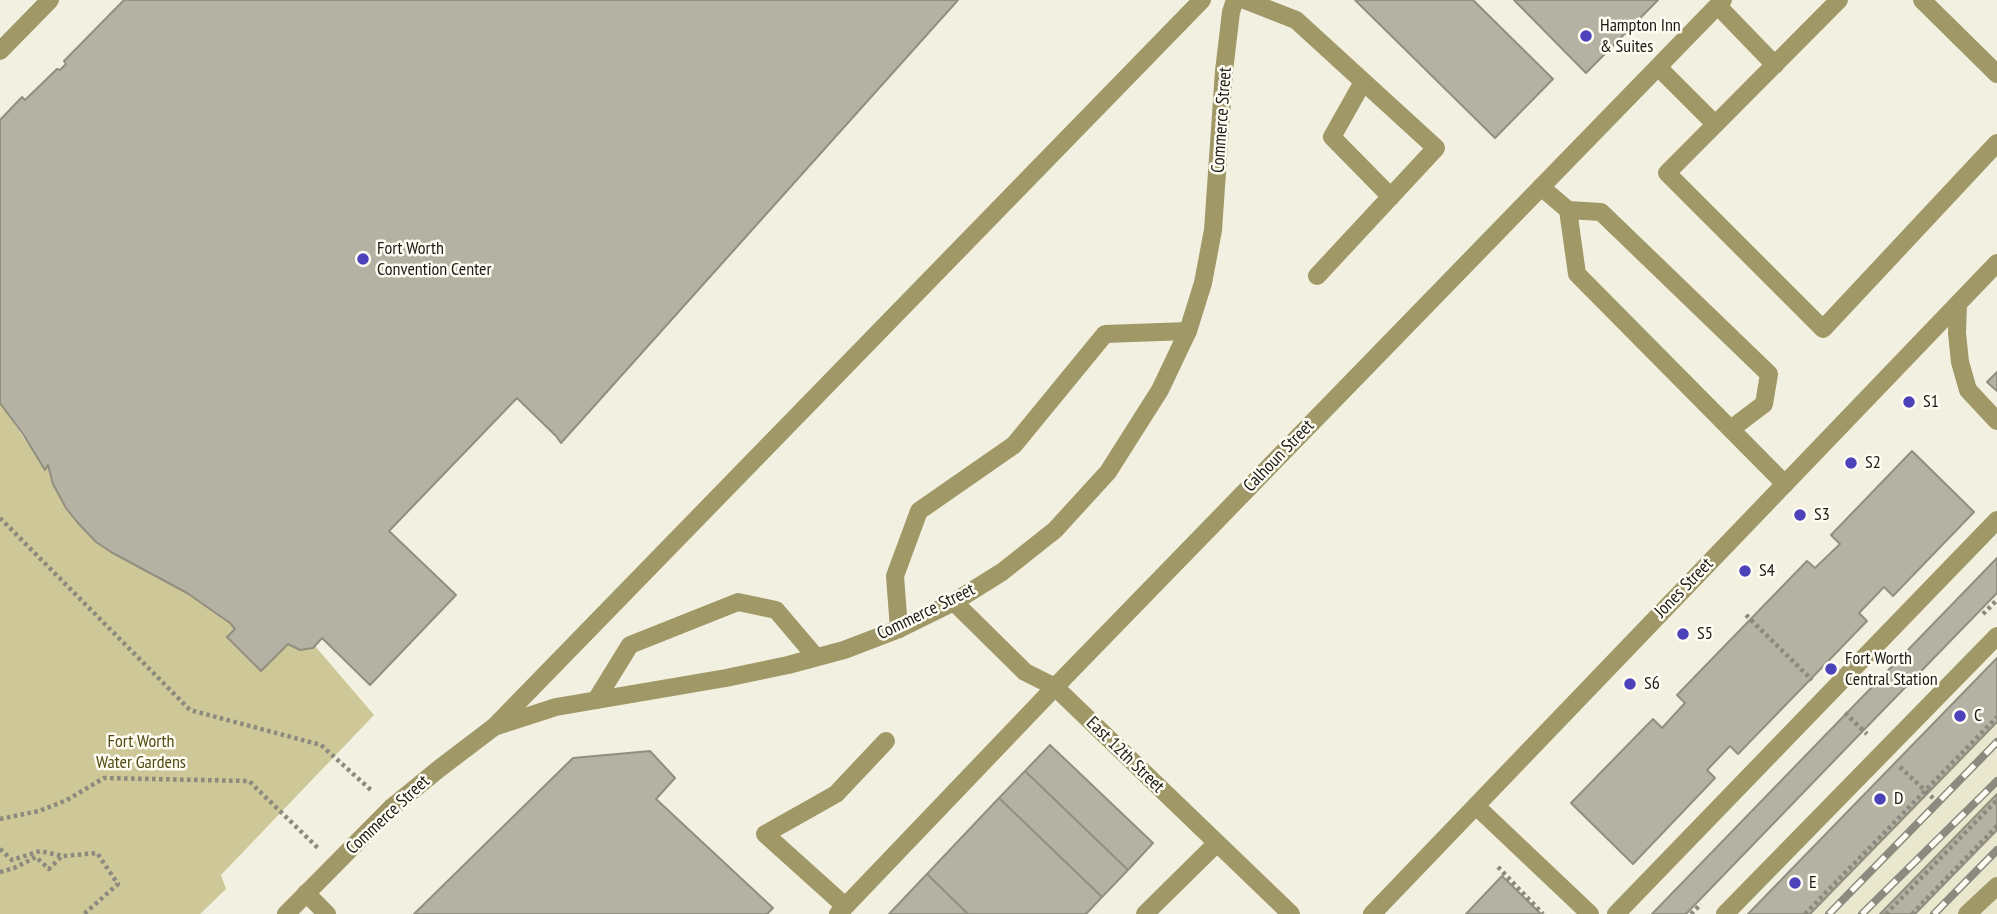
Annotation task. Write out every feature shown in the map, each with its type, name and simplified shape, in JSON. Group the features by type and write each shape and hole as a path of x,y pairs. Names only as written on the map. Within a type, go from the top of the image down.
{"street":[{"path":"0,51 50,0"},
{"path":"494,727 1202,0"},
{"name":"Commerce Street","path":"286,914 391,808 494,727 556,707 726,678 844,650 899,629 954,602 1002,572 1055,530 1108,472 1160,390 1188,331 1203,283 1213,230 1224,71 1231,12 1235,0"},
{"path":"1245,0 1296,20 1436,148 1317,276"},
{"path":"1839,0 1667,173 1824,329 1997,143"},
{"path":"1922,0 1997,74"},
{"path":"1721,3 1775,65"},
{"name":"Calhoun Street","path":"842,910 1055,687 1721,3"},
{"path":"1658,67 1716,124"},
{"path":"1363,82 1332,137 1391,197"},
{"path":"1541,187 1567,210 1601,212 1769,373 1764,404 1731,429"},
{"path":"1567,210 1577,274 1785,484"},
{"name":"Jones Street","path":"1372,914 1997,263"},
{"path":"1958,304 1960,362 1968,390 1997,421"},
{"path":"899,629 895,576 919,512 1014,445 1105,334 1188,331"},
{"path":"1616,914 1997,520"},
{"path":"596,700 630,645 738,602 776,610 816,657"},
{"name":"East 12th Street","path":"954,602 1026,672 1055,687 1291,914"},
{"path":"1725,914 1997,636"},
{"path":"842,910 765,834 836,794 886,741"},
{"path":"1476,806 1590,914"},
{"path":"1145,914 1217,844"},
{"path":"1967,914 1997,886"},
{"path":"306,893 327,914"}],"path":[{"path":"0,517 190,710 321,745 391,808"},
{"path":"1805,914 1997,717"},
{"path":"0,820 39,811 67,800 104,778 249,781 335,865"},
{"path":"1886,914 1997,800"},
{"path":"1912,914 1997,826"},
{"path":"0,849 12,860 40,851 63,856 97,853 118,884 84,914"},
{"path":"0,872 36,857 49,869 63,856"},
{"path":"1498,867 1543,914"}],"shaded area":[{"path":"1997,721 1997,914 1800,914"}],"green space":[{"name":"Fort Worth Water Gardens","path":"0,403 45,469 48,465 53,484 66,508 96,542 187,593 230,623 235,629 227,637 261,671 288,644 300,650 315,646 374,715 221,875 226,889 200,914 0,914"}],"building":[{"name":"Fort Worth Convention Center","path":"124,0 958,0 561,443 517,398 389,531 456,595 370,685 322,638 313,648 300,650 288,644 261,671 227,637 235,629 230,623 187,593 96,542 66,508 53,484 48,465 45,470 0,403 0,120 22,97 25,100 57,69 60,70 66,64 64,61"},
{"path":"1355,0 1473,0 1553,79 1495,138"},
{"name":"Hampton Inn & Suites","path":"1514,0 1658,0 1586,73"},
{"path":"1997,372 1997,391 1987,382"},
{"path":"1912,451 1974,512 1893,596 1884,587 1859,613 1867,621 1738,754 1730,746 1707,770 1715,778 1633,864 1571,803 1653,719 1662,728 1685,703 1677,695 1807,561 1815,568 1840,544 1831,535"},
{"path":"1997,558 1997,593 1686,914 1652,914"},
{"path":"1997,658 1997,722 1810,914 1748,914"},
{"path":"1050,745 1153,843 1128,870 1025,771"},
{"path":"650,751 675,778 656,799 773,908 767,914 414,914 573,758"},
{"path":"1025,771 1128,870 1102,897 999,798"},
{"path":"1997,794 1997,830 1915,914 1880,914"},
{"path":"999,798 1102,897 1086,914 968,914 927,874"},
{"path":"927,874 968,914 889,914"},
{"path":"1502,876 1541,914 1466,914"}],"railway":[{"path":"1829,914 1997,742"},
{"path":"1862,914 1997,781"},
{"path":"1934,914 1997,850"}],"place":[{"name":"Hampton Inn & Suites","path":"1586,36"},
{"name":"Fort Worth Convention Center","path":"363,259"},
{"name":"S1","path":"1909,402"},
{"name":"S2","path":"1851,463"},
{"name":"S3","path":"1800,515"},
{"name":"S4","path":"1745,571"},
{"name":"S5","path":"1683,634"},
{"name":"Fort Worth Central Station","path":"1831,669"},
{"name":"S6","path":"1630,684"},
{"name":"C","path":"1960,716"},
{"name":"D","path":"1880,799"},
{"name":"E","path":"1795,883"}]}
